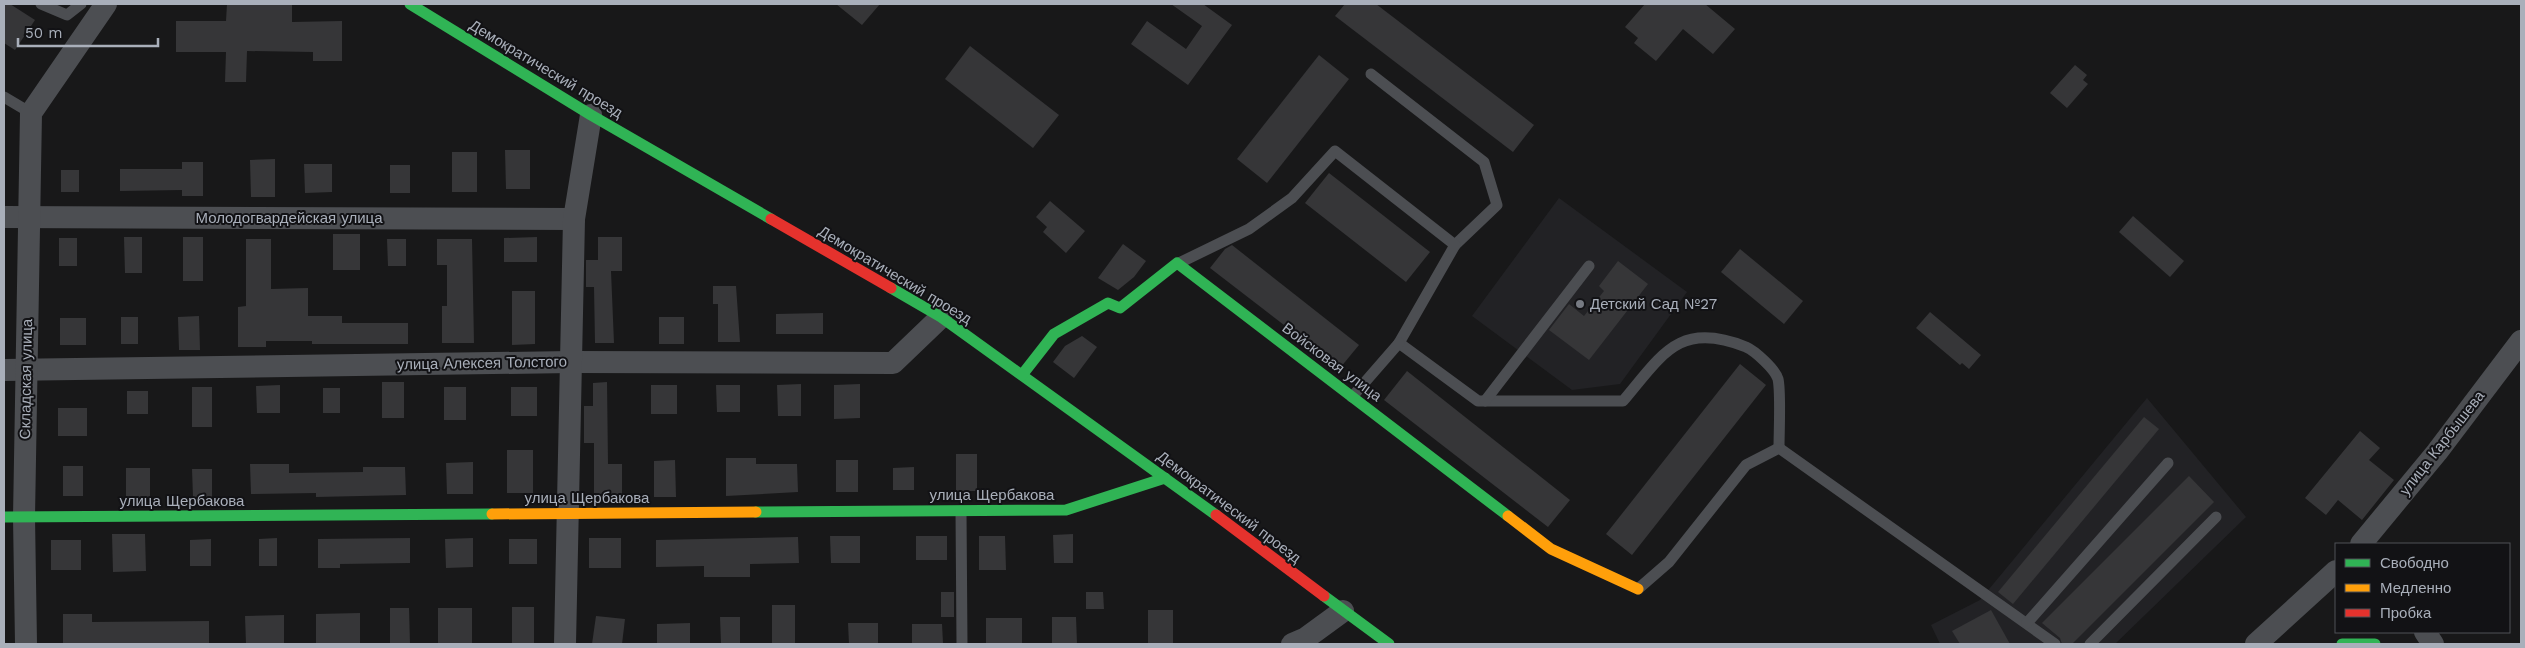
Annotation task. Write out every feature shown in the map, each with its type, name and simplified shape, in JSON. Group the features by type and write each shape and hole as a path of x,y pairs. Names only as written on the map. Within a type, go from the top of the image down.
{"street":[{"path":"31,113 106,4"},
{"name":"Демократический проезд","path":"410,4 591,115 941,317 1165,478 1389,644"},
{"name":"Складская улица","path":"26,644 14,517 26,370 31,113"},
{"path":"566,644 574,219 591,115"},
{"name":"Молодогвардейская улица","path":"4,218 574,219"},
{"path":"1022,375 1054,334 1108,303 1120,308 1178,263"},
{"name":"Войсковая улица","path":"1178,263 1551,549 1638,588"},
{"name":"улица Алексея Толстого","path":"4,370 571,362 892,364 941,317"},
{"name":"улица Карбышева","path":"2362,543 2437,452 2521,341"},
{"name":"улица Щербакова","path":"14,517 1066,510 1165,478"},
{"path":"2256,644 2335,572"},
{"path":"1292,644 1306,638 1343,611"},
{"path":"2426,633 2433,644"},
{"path":"2342,644 2376,644"}],"lane":[{"path":"41,4 67,15 81,4"},
{"path":"1352,397 1399,343 1455,245 1498,205 1484,162 1370,74"},
{"path":"4,97 31,113"},
{"path":"1178,263 1249,229 1292,198 1336,151 1455,245"},
{"path":"1486,401 1589,266"},
{"path":"1399,343 1478,401 1623,401 1661,355 1686,339 1711,338 1732,342 1755,351 1778,378 1779,448"},
{"path":"1638,588 1669,562 1746,464 1779,448"},
{"path":"1779,448 2056,644"},
{"path":"2026,623 2168,463"},
{"path":"961,511 962,644"},
{"path":"2090,644 2216,516"}],"shaded area":[{"name":"Детский Сад №27","path":"1559,198 1687,292 1620,384 1572,390 1472,316"},
{"path":"2147,398 2246,517 2115,644 1940,644 1931,625 1980,600"}],"building":[{"path":"4,4 10,4 35,20 15,50 4,43"},
{"path":"227,4 292,4 292,22 342,21 342,61 313,61 313,52 247,51 246,82 225,82 226,52 176,52 176,21 226,21"},
{"path":"836,4 880,4 862,25"},
{"path":"1171,4 1203,4 1232,25 1188,85 1131,44 1147,21 1186,49 1202,26"},
{"path":"1345,4 1376,4 1534,125 1513,152 1335,16"},
{"path":"1645,4 1705,4 1735,29 1713,54 1683,29 1656,61 1634,43 1638,38 1625,27"},
{"path":"970,46 1059,115 1033,148 945,79"},
{"path":"1319,55 1349,79 1267,183 1237,159"},
{"path":"2075,65 2087,75 2083,80 2088,84 2067,108 2050,93"},
{"path":"505,150 530,150 530,189 506,189"},
{"path":"452,152 477,152 477,192 452,192"},
{"path":"275,159 275,197 251,197 250,160"},
{"path":"182,162 203,162 203,196 182,196 182,190 120,191 120,169 182,169"},
{"path":"304,164 332,164 332,192 305,193"},
{"path":"390,165 410,165 410,193 390,193"},
{"path":"61,170 79,170 79,192 61,192"},
{"path":"1329,173 1430,252 1406,282 1305,203"},
{"path":"1050,201 1085,231 1066,253 1043,232 1047,227 1036,217"},
{"path":"2133,216 2184,261 2170,277 2119,232"},
{"path":"333,234 360,234 360,270 333,270"},
{"path":"124,237 142,237 142,273 125,273"},
{"path":"183,237 203,237 203,281 183,281"},
{"path":"537,237 537,262 504,262 504,238"},
{"path":"598,237 622,237 622,271 611,271 614,343 595,343 594,287 586,287 586,260 598,260"},
{"path":"59,238 77,238 77,266 59,266"},
{"path":"246,239 271,239 271,289 308,288 308,316 342,316 342,323 408,323 408,344 312,344 312,341 266,341 266,347 238,347 238,307 246,306"},
{"path":"387,239 406,239 406,266 388,266"},
{"path":"437,239 472,239 474,343 442,343 442,306 447,306 447,265 437,265"},
{"path":"1123,244 1146,261 1134,277 1118,290 1098,278"},
{"path":"1232,245 1359,345 1340,368 1210,268 1225,249"},
{"path":"1740,249 1803,301 1784,324 1721,272"},
{"path":"1618,261 1648,284 1589,360 1549,330 1569,304 1584,316 1604,291 1599,286"},
{"path":"713,286 736,286 740,342 718,342 718,304 713,304"},
{"path":"512,291 535,291 535,344 512,345"},
{"path":"1930,312 1981,355 1969,369 1962,363 1960,365 1916,328"},
{"path":"823,313 823,334 776,334 776,314"},
{"path":"199,316 200,350 179,350 178,317"},
{"path":"121,317 138,317 138,344 121,344"},
{"path":"659,317 684,317 684,344 659,344"},
{"path":"60,318 86,318 86,345 60,345"},
{"path":"1082,336 1097,347 1074,378 1053,362 1065,346"},
{"path":"1740,364 1766,385 1632,555 1606,534"},
{"path":"1407,371 1570,500 1548,527 1384,400"},
{"path":"382,382 404,382 404,418 382,418"},
{"path":"607,382 608,464 622,464 622,497 594,497 594,443 584,443 584,406 593,406 593,383"},
{"path":"801,384 801,416 778,416 777,385"},
{"path":"860,384 860,418 834,419 834,385"},
{"path":"280,385 280,413 257,413 256,386"},
{"path":"651,385 677,385 677,414 651,414"},
{"path":"716,385 740,385 740,412 717,412"},
{"path":"192,387 212,387 212,427 192,427"},
{"path":"444,387 466,387 466,420 444,420"},
{"path":"511,387 537,387 537,416 511,416"},
{"path":"323,388 340,388 340,413 323,413"},
{"path":"127,391 148,391 148,414 127,414"},
{"path":"58,408 87,408 87,436 58,436"},
{"path":"2144,417 2159,429 2013,604 1998,592"},
{"path":"2360,431 2380,448 2369,460 2394,480 2362,520 2338,500 2326,515 2305,498"},
{"path":"507,450 533,450 533,493 507,493"},
{"path":"956,454 977,454 977,491 956,491"},
{"path":"726,458 756,458 756,464 797,464 798,492 726,496"},
{"path":"675,460 676,497 654,497 654,461"},
{"path":"836,460 858,460 858,492 836,492"},
{"path":"473,462 473,494 447,494 446,463"},
{"path":"250,464 289,464 289,473 363,472 363,467 405,467 406,495 316,497 316,493 251,494"},
{"path":"63,466 83,466 83,496 63,496"},
{"path":"914,467 914,490 893,490 893,468"},
{"path":"126,468 150,468 150,499 126,499"},
{"path":"192,469 212,469 212,497 193,497"},
{"path":"2189,476 2214,502 2072,644 2062,644 2060,638 2042,623"},
{"path":"112,534 145,534 146,571 113,572"},
{"path":"1073,534 1073,563 1054,563 1053,535"},
{"path":"830,536 860,536 860,563 831,563"},
{"path":"916,536 947,536 947,560 916,560"},
{"path":"979,536 1005,536 1006,570 979,570"},
{"path":"798,537 799,563 750,564 750,577 704,577 704,566 656,567 656,540"},
{"path":"277,538 277,566 259,566 259,539"},
{"path":"410,538 410,563 340,564 340,568 318,568 318,539"},
{"path":"473,538 473,567 446,568 445,539"},
{"path":"589,538 621,538 621,568 589,568"},
{"path":"211,539 211,566 190,566 190,540"},
{"path":"509,539 537,539 537,564 509,564"},
{"path":"51,540 81,540 81,570 51,570"},
{"path":"941,592 954,592 954,617 941,617"},
{"path":"1086,592 1103,592 1104,609 1086,609"},
{"path":"772,605 795,605 795,643 772,643"},
{"path":"512,607 534,607 534,644 512,644"},
{"path":"390,608 409,608 410,644 390,644"},
{"path":"438,608 472,608 472,644 438,644"},
{"path":"1148,610 1173,610 1173,644 1148,644"},
{"path":"1991,610 2010,644 1960,644 1952,631"},
{"path":"360,613 360,644 316,644 316,614"},
{"path":"63,614 92,614 92,622 209,621 209,644 63,644"},
{"path":"284,615 284,644 246,644 245,616"},
{"path":"596,616 625,619 622,644 592,644"},
{"path":"720,617 740,617 740,644 721,644"},
{"path":"1052,617 1076,617 1077,644 1052,644"},
{"path":"986,618 1022,618 1022,644 986,644"},
{"path":"690,623 690,644 657,644 657,624"},
{"path":"848,623 878,623 878,644 849,644"},
{"path":"912,624 942,624 943,643 912,643"}],"traffic: fast":[{"path":"410,4 591,115 771,219"},
{"path":"1022,375 1054,334 1108,303 1120,308 1177,263 1508,516"},
{"path":"891,288 941,317 1216,515"},
{"path":"756,512 1066,510 1165,478"},
{"path":"4,517 492,514"},
{"path":"1324,596 1389,644"},
{"path":"2342,644 2375,644"}],"traffic: slow":[{"path":"492,514 756,512"},
{"path":"1508,516 1551,549 1638,589"}],"traffic: jam":[{"path":"771,219 891,288"},
{"path":"1216,515 1324,596"}],"place":[{"name":"Детский Сад №27","path":"1580,304"}]}
